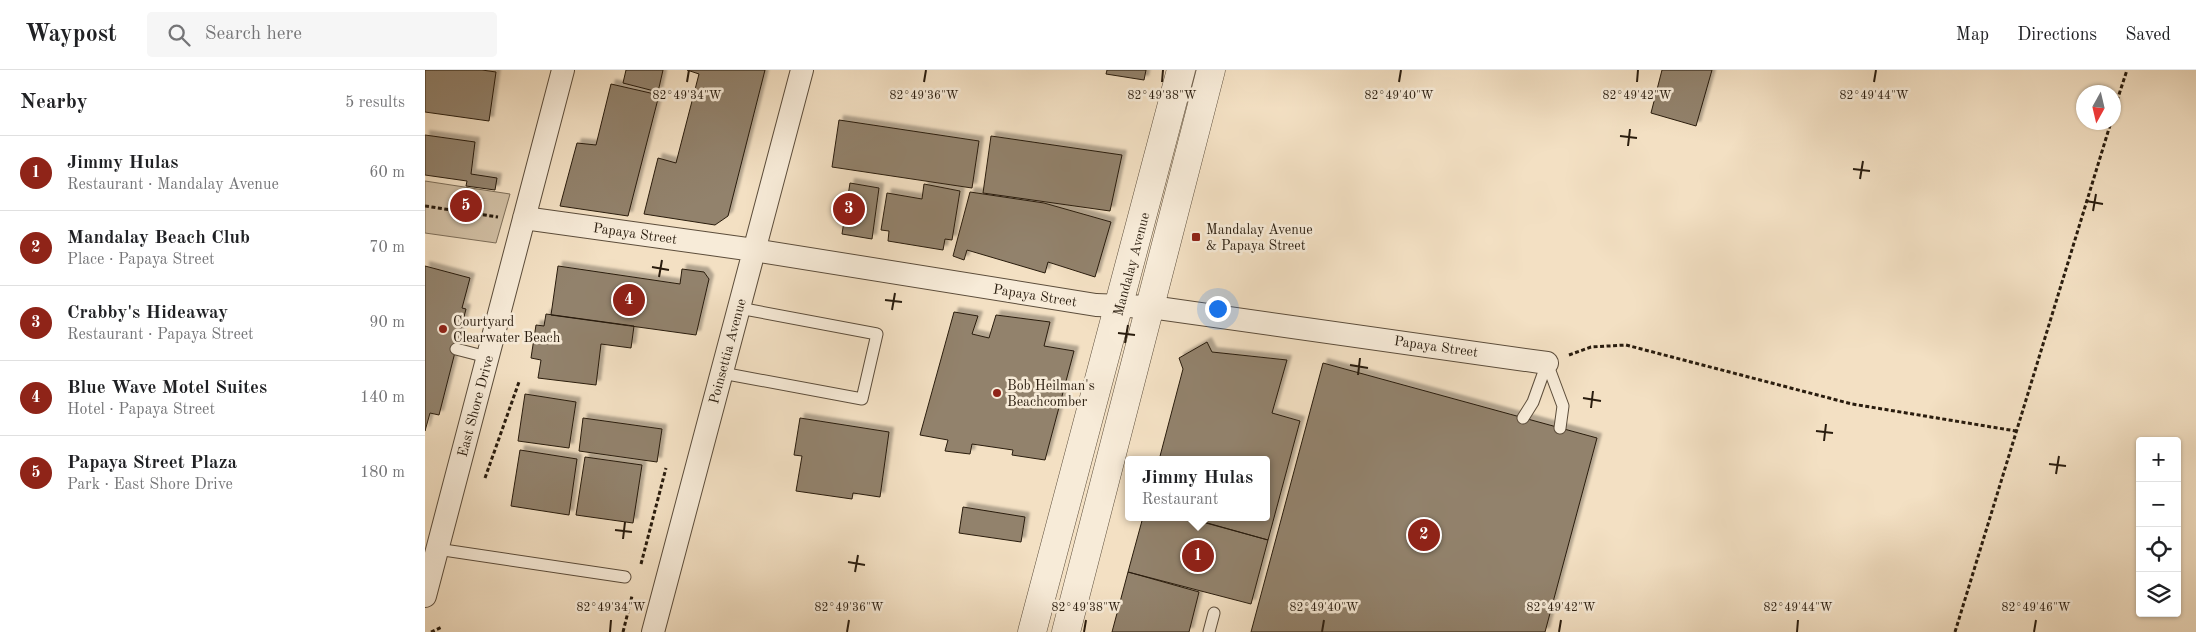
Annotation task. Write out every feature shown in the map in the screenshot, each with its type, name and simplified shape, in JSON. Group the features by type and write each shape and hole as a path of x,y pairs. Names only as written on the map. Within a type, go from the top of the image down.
{"street":[{"name":"East Shore Drive","path":"425,596 432,558 563,70"},
{"name":"Poinsettia Avenue","path":"658,631 721,373 802,70"},
{"name":"Mandalay Avenue","path":"1032,632 1120,307 1181,70"},
{"name":"Mandalay Avenue","path":"1066,632 1211,70"},
{"name":"Papaya Street","path":"524,218 754,250 1096,305 1151,307 1547,363"}],"lane":[{"path":"721,373 862,399 877,334 739,308"},
{"path":"456,349 487,357"},
{"path":"1523,418 1533,402 1547,363"},
{"path":"1547,363 1563,406 1560,428"},
{"path":"432,558 625,578"},
{"path":"1209,632 1214,613"}],"path":[{"path":"2121,88 2127,70"},
{"path":"1955,632 2109,130"},
{"path":"425,206 503,218 524,218"},
{"path":"1547,363 1591,347 1625,345 1852,404 2016,431"},
{"path":"484,480 519,382"},
{"path":"639,568 666,468"},
{"path":"623,632 635,586"},
{"path":"431,632 442,627"}],"shaded area":[{"path":"425,181 510,194 496,243 425,233"}],"building":[{"path":"425,70 482,70 496,72 489,121 425,112"},
{"path":"626,70 663,70 658,92 623,83"},
{"path":"687,70 765,70 728,216 715,225 644,214 658,158 676,163 699,74"},
{"path":"1107,70 1146,70 1144,80 1106,74"},
{"path":"1662,70 1712,70 1696,126 1651,113"},
{"path":"611,84 659,95 628,216 560,206 577,143 596,145"},
{"path":"839,120 979,141 972,188 832,167"},
{"path":"425,135 475,142 471,174 497,178 495,190 466,186 467,181 425,175"},
{"path":"991,136 1122,155 1110,211 983,193"},
{"path":"850,183 879,188 872,239 842,234"},
{"path":"924,184 960,191 952,240 945,239 943,250 888,241 889,231 881,230 887,193 922,199"},
{"path":"970,192 1044,203 1111,222 1095,277 1048,262 1045,273 967,250 964,260 953,256"},
{"name":"Courtyard Clearwater Beach","path":"425,266 470,278 462,308 466,309 439,415 430,413 425,431"},
{"path":"558,266 680,284 682,269 704,272 709,279 696,335 551,315"},
{"name":"Bob Heilman's Beachcomber","path":"954,312 978,316 972,334 989,338 996,315 1050,322 1044,346 1074,351 1045,460 1012,455 1013,450 972,444 970,454 945,451 948,440 920,435"},
{"path":"546,314 634,326 631,348 601,344 596,385 538,378 541,360 531,358 536,325 544,326"},
{"path":"1207,342 1212,352 1287,360 1272,413 1300,421 1268,540 1200,521 1270,521 1270,456 1160,456 1183,369 1179,358"},
{"path":"1323,363 1597,438 1545,632 1251,632"},
{"path":"525,394 576,402 569,448 518,441"},
{"path":"583,418 662,429 657,462 579,451"},
{"path":"800,418 889,432 880,497 853,493 852,499 796,491 802,456 794,455"},
{"path":"520,450 577,459 569,515 511,506"},
{"path":"585,457 642,465 633,523 576,515"},
{"path":"963,507 1025,517 1021,542 959,533"},
{"path":"1142,521 1199,521 1268,540 1251,604 1128,572"},
{"path":"1128,572 1199,592 1189,632 1112,632"}],"place":[{"name":"Papaya Street Plaza","path":"466,206"},
{"name":"Crabby's Hideaway","path":"849,209"},
{"name":"Mandalay Avenue & Papaya Street","path":"1196,237"},
{"name":"Blue Wave Motel Suites","path":"629,300"},
{"name":"Courtyard Clearwater Beach","path":"443,329"},
{"name":"Bob Heilman's Beachcomber","path":"997,393"},
{"name":"Mandalay Beach Club","path":"1424,535"},
{"name":"Jimmy Hulas","path":"1198,556"}]}
